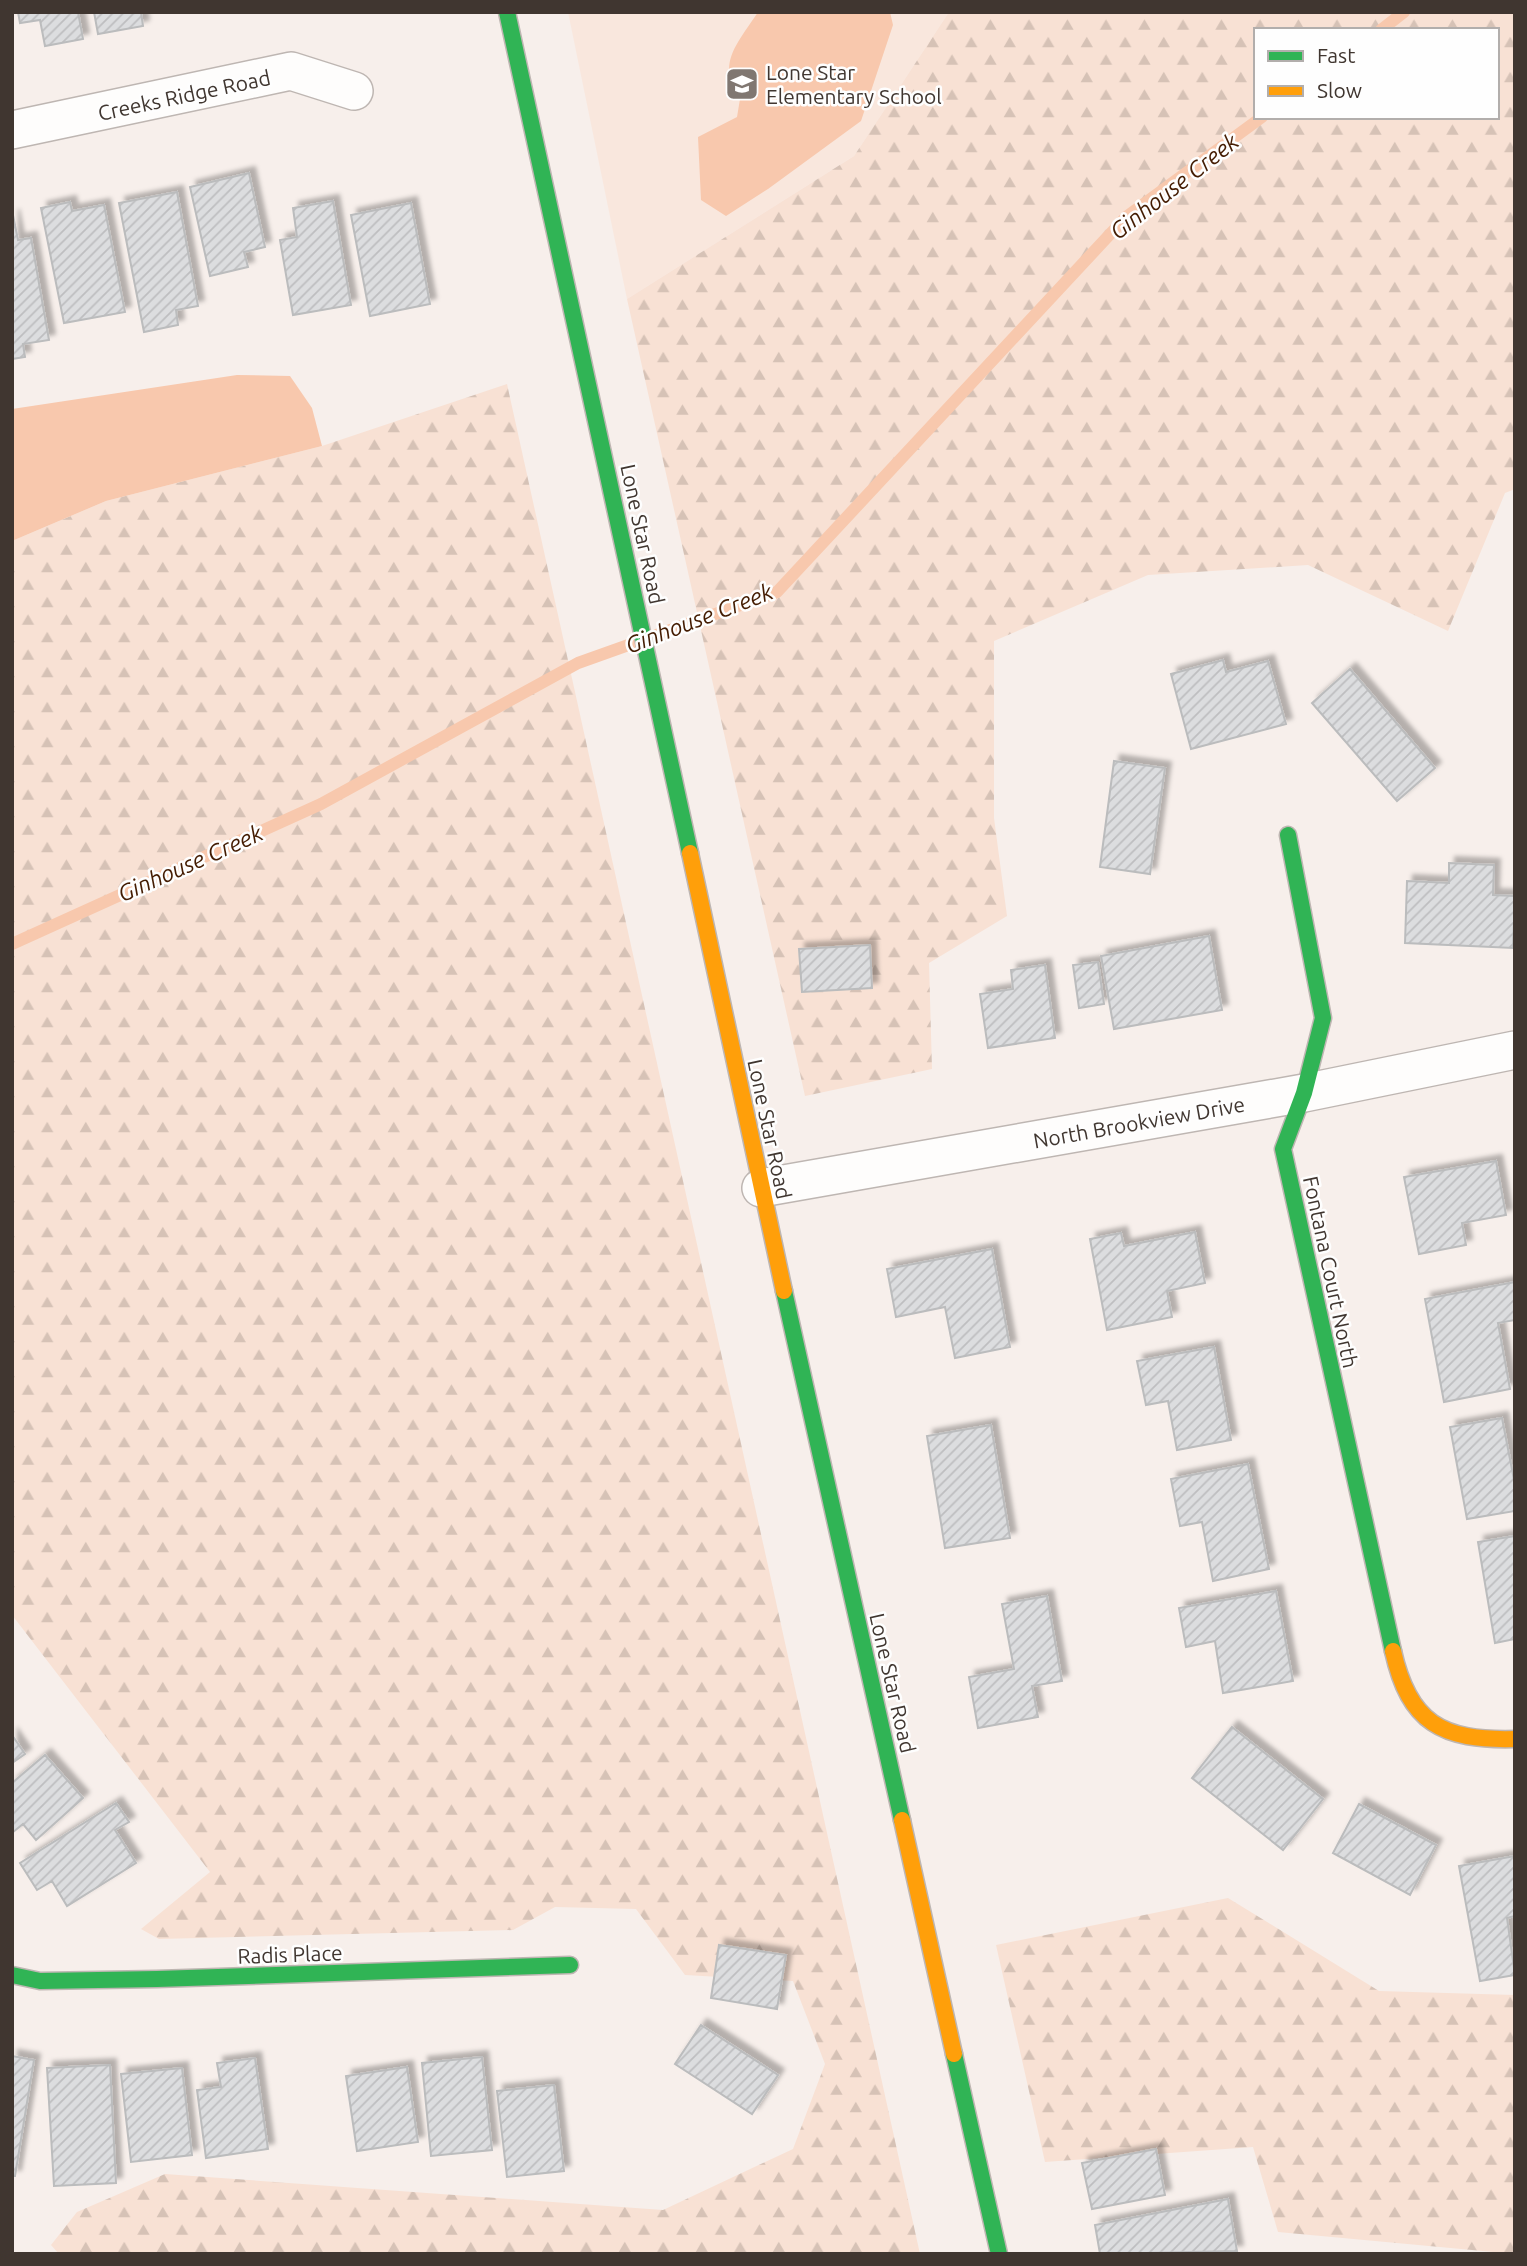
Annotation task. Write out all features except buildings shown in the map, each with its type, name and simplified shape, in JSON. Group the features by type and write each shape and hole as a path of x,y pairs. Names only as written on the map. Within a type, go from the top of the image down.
{"street":[{"name":"Lone Star Road","path":"507,12 636,596 761,1188 999,2254"},
{"name":"Creeks Ridge Road","path":"12,130 291,71 354,91"},
{"name":"Fontana Court North","path":"1288,835 1323,1018 1304,1093 1283,1149 1400,1682 1420,1714 1450,1731 1486,1741 1515,1739"},
{"name":"North Brookview Drive","path":"761,1188 1304,1093 1515,1050"},
{"name":"Radis Place","path":"12,1975 40,1981 157,1979 570,1965"}],"shaded area":[{"name":"Lone Star Elementary School","path":"568,12 949,12 854,156 627,299"},
{"path":"758,12 890,12 893,25 861,121 726,216 701,200 698,137 737,117 740,99 729,75 729,64 737,44"},
{"path":"237,375 290,376 312,408 322,446 106,501 12,541 12,409"}],"green space":[{"path":"949,12 1515,12 1515,489 1505,493 1448,631 1308,565 1148,575 994,641 994,818 1007,916 929,963 932,1069 805,1096 627,299 854,156"},
{"path":"507,384 920,2254 59,2254 51,2245 77,2212 165,2174 663,2210 793,2149 825,2064 793,1981 685,1975 636,1909 555,1907 513,1930 159,1939 141,1929 210,1872 12,1615 12,541 106,501 322,446"},
{"path":"1228,1898 1379,1991 1515,1995 1515,2254 1278,2232 1253,2147 1045,2162 996,1945"}],"waterway":[{"name":"Ginhouse Creek","path":"1384,28 1404,12"},
{"name":"Ginhouse Creek","path":"12,944 321,804 578,663 777,592 1126,217 1259,119"}],"traffic: fast":[{"path":"507,12 690,853"},
{"path":"1288,835 1323,1018 1304,1093 1283,1149 1393,1651"},
{"path":"784,1291 902,1820"},
{"path":"12,1975 40,1981 157,1979 570,1965"},
{"path":"954,2054 999,2254"}],"traffic: slow":[{"path":"690,853 784,1291"},
{"path":"1393,1651 1409,1695 1419,1711 1433,1723 1467,1736 1515,1739"},
{"path":"902,1820 954,2054"}],"place":[{"name":"Lone Star Elementary School","path":"742,84"}]}
